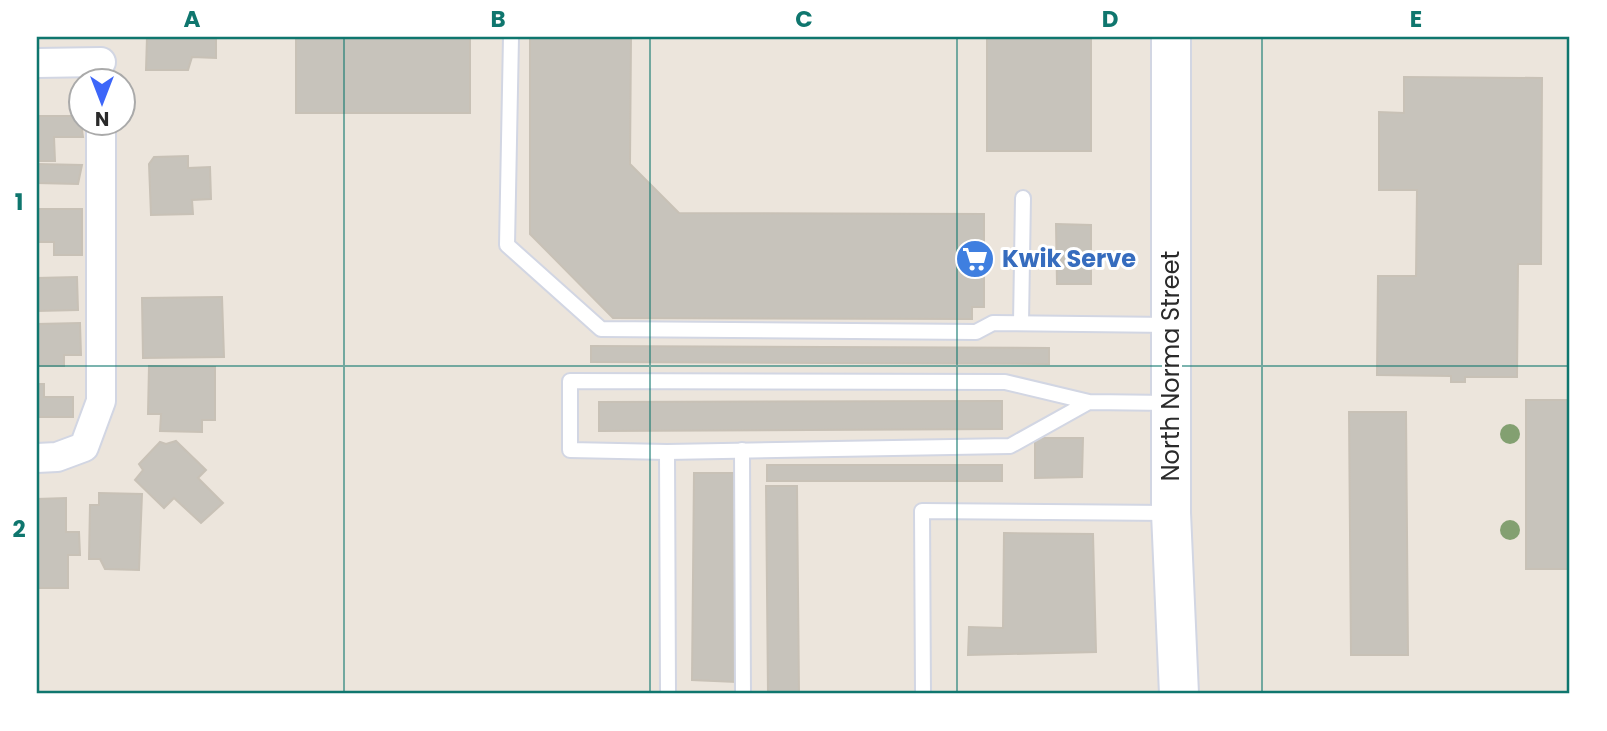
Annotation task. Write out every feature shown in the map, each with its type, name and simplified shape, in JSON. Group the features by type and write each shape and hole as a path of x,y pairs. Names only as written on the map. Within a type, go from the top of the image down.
{"street":[{"name":"North Norma Street","path":"1171,37 1171,513 1179,694"},
{"path":"37,62 101,60"},
{"path":"37,458 57,457 84,447 101,401 101,136"}],"lane":[{"path":"511,37 507,245 601,329 975,332 993,323 1172,325"},
{"path":"1021,323 1023,198"},
{"path":"1089,402 1010,446 667,452 570,450 570,381 1005,382 1089,402 1172,403"},
{"path":"742,450 743,694"},
{"path":"667,452 668,694"},
{"path":"923,694 922,511 1171,513"}],"building":[{"path":"147,37 216,37 216,58 192,57 188,70 146,70"},
{"path":"296,37 470,37 470,113 296,113"},
{"path":"530,37 631,37 630,164 679,213 984,214 984,307 972,307 972,319 613,318 530,234"},
{"path":"987,37 1091,37 1091,151 987,151"},
{"path":"1404,77 1542,78 1541,264 1518,264 1517,377 1465,377 1465,382 1451,382 1451,376 1377,375 1378,276 1416,276 1417,190 1379,190 1379,112 1404,113"},
{"path":"37,116 66,116 66,136 83,137 54,137 55,161 37,161"},
{"path":"188,156 188,168 210,167 211,199 192,200 193,214 151,215 149,164 154,157"},
{"path":"37,164 82,165 78,184 37,183"},
{"path":"37,209 82,209 82,255 54,255 54,242 37,242"},
{"path":"1056,224 1091,225 1091,284 1057,284"},
{"path":"77,277 78,310 37,311 37,278"},
{"path":"222,297 224,357 143,358 142,298"},
{"path":"80,323 81,355 64,355 64,366 37,366 37,324"},
{"path":"591,346 1049,348 1049,364 591,362"},
{"path":"149,366 215,367 215,420 202,420 202,432 160,431 161,414 148,414"},
{"path":"37,384 44,384 44,397 73,397 73,417 37,417"},
{"path":"1526,400 1570,400 1570,569 1526,569"},
{"path":"1002,401 1002,429 599,431 599,402"},
{"path":"1349,412 1406,412 1408,655 1351,655"},
{"path":"1035,438 1083,438 1082,477 1035,478"},
{"path":"176,441 206,470 198,478 223,503 201,523 174,498 164,508 135,480 143,470 139,464 160,442 166,444"},
{"path":"767,465 1002,465 1002,481 767,481"},
{"path":"694,473 736,473 736,682 692,680"},
{"path":"766,486 797,486 799,694 768,694"},
{"path":"99,493 142,494 139,570 105,569 100,559 89,559 90,505 99,505"},
{"path":"66,498 66,532 79,532 80,555 68,555 68,588 37,588 37,499"},
{"path":"1004,533 1093,534 1096,652 968,655 969,627 1003,628"}],"place":[{"name":"Kwik Serve","path":"975,259"}]}
